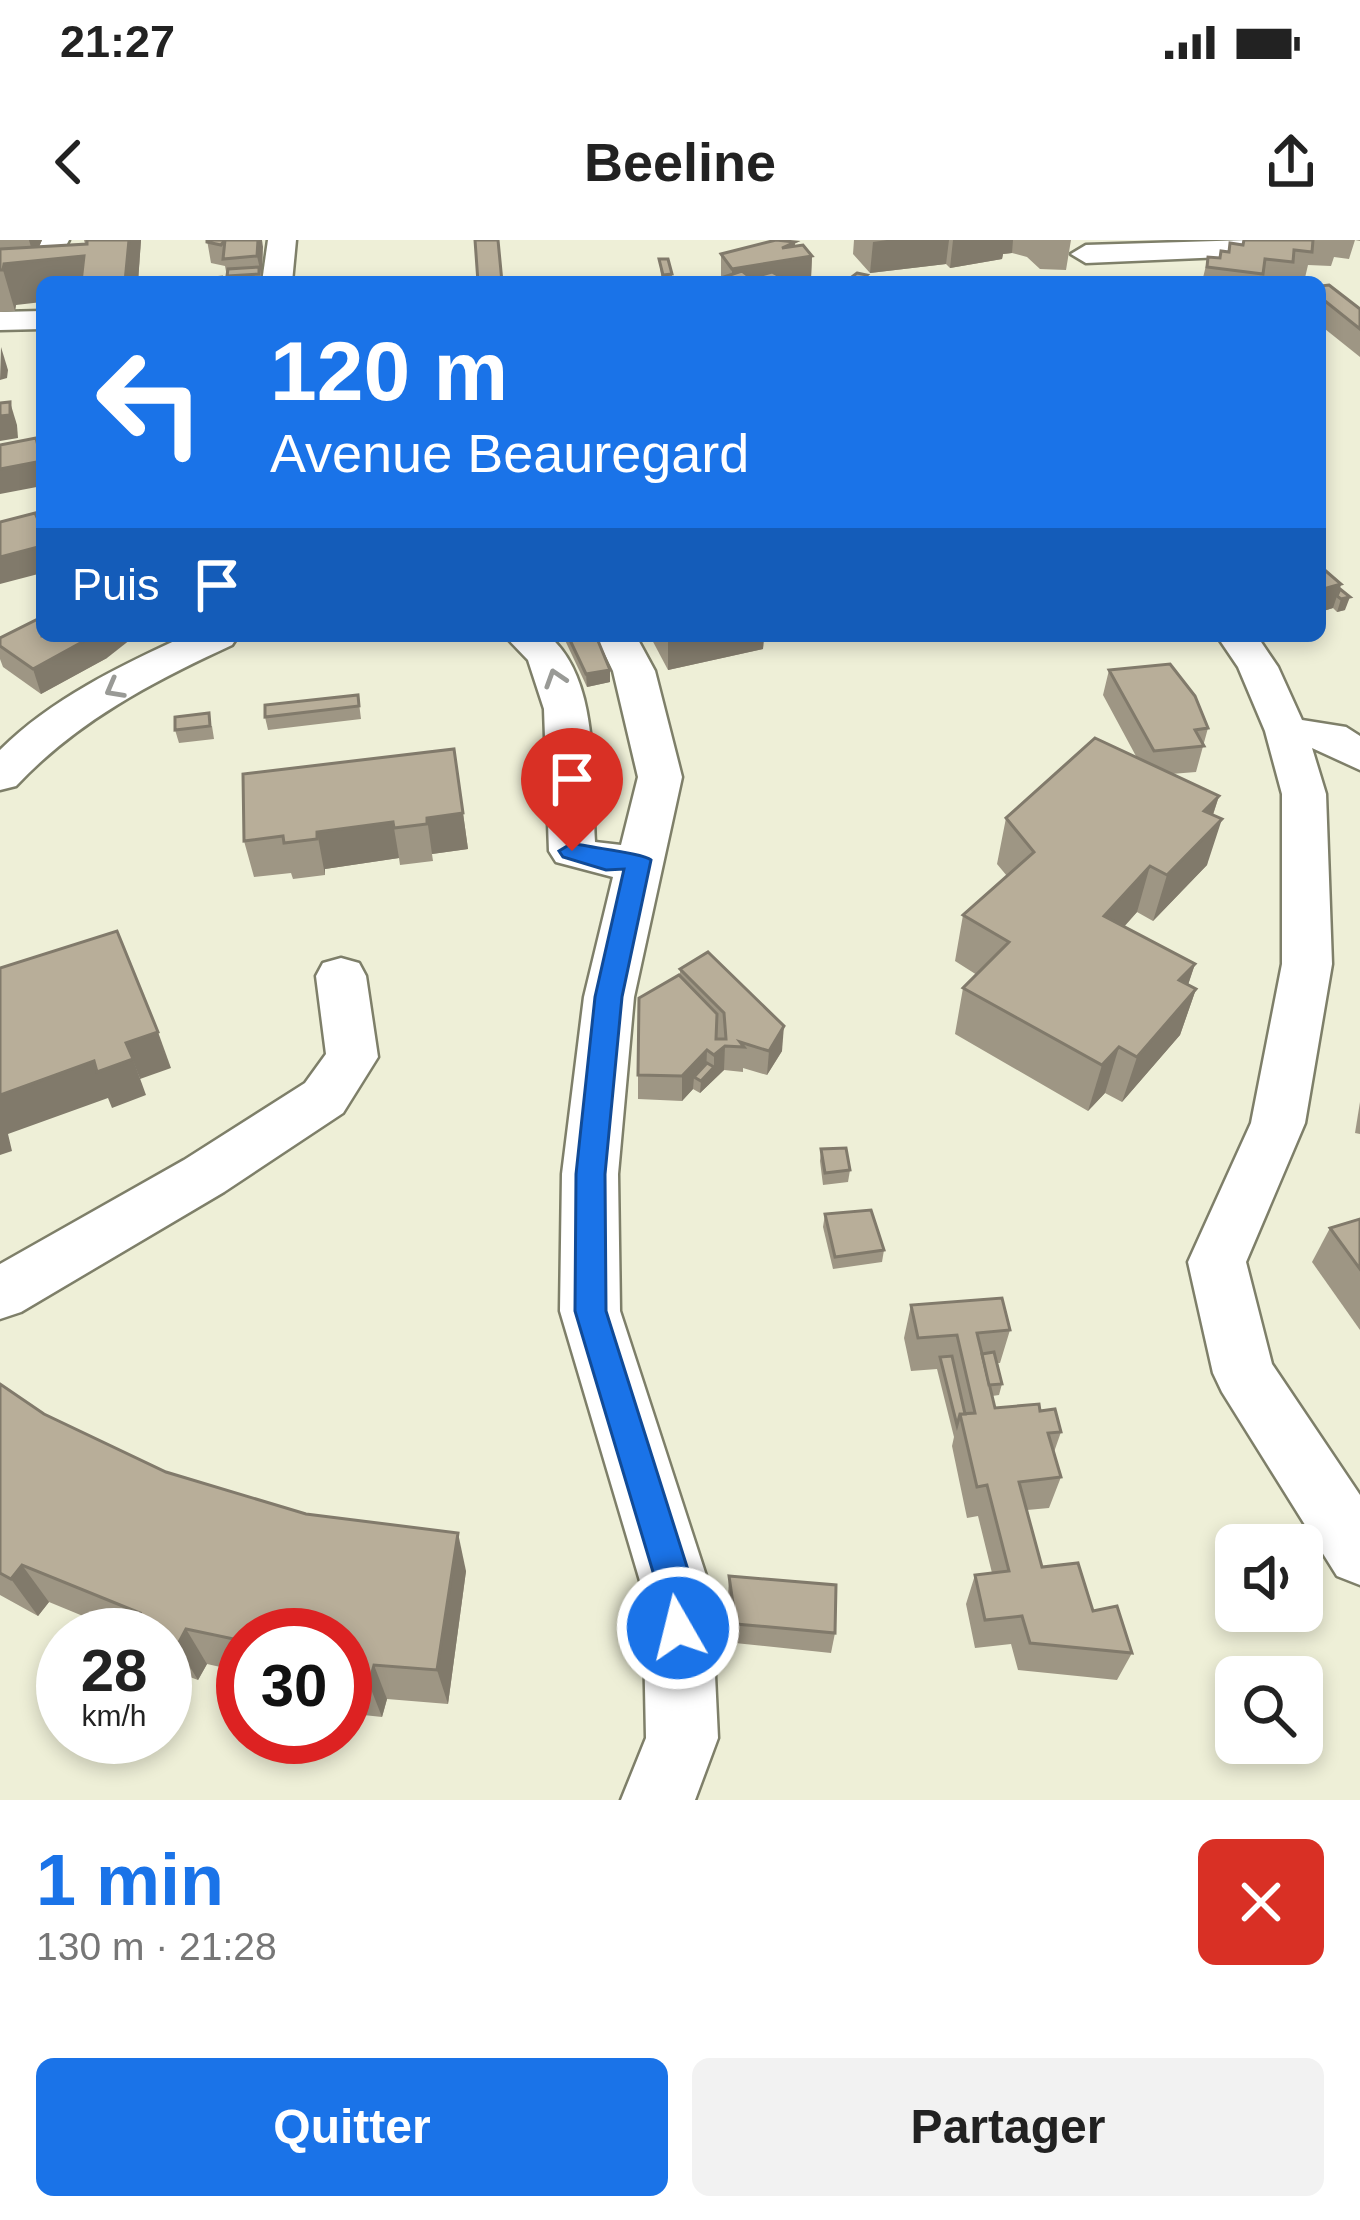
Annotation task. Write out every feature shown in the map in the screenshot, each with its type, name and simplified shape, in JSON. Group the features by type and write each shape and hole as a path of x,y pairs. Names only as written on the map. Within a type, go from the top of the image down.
{"street":[{"path":"0,267 44,263 55,240"},
{"path":"0,281 59,270 69,262 75,240"},
{"path":"279,276 283,240"},
{"path":"1086,254 1223,248 1235,240"},
{"path":"0,321 36,320"},
{"path":"0,776 32,740 65,715 206,642"},
{"path":"532,642 547,655 565,709 572,851 606,862 638,860"},
{"path":"619,642 634,670 660,777 608,997 590,1174 590,1311 677,1592 682,1738 658,1800"},
{"path":"1241,642 1258,667 1286,731 1304,794 1307,964 1278,1123 1216,1262 1244,1373 1360,1553"},
{"path":"1286,731 1331,737 1360,756"},
{"path":"0,1294 204,1177 324,1098 352,1057 341,976"}],"building":[{"path":"87,240 129,240 126,276 82,276 84,256 4,264 0,270 0,249 87,244"},
{"path":"225,240 258,240 257,256 223,259"},
{"path":"475,240 498,240 501,276 478,276"},
{"path":"776,240 795,242 782,248 803,245 812,256 732,269 721,254"},
{"path":"1244,240 1313,240 1312,252 1294,250 1293,262 1265,259 1263,274 1207,267 1208,257 1220,258 1221,251 1229,252 1230,243 1243,245"},
{"path":"659,259 668,259 672,274 663,275"},
{"path":"259,267 259,274 227,276 228,269"},
{"path":"1326,285 1360,309 1360,329 1326,302"},
{"path":"10,402 10,415 0,416 0,403"},
{"path":"36,438 36,462 0,469 0,445"},
{"path":"35,513 36,548 0,557 0,522"},
{"path":"1326,571 1341,584 1326,588"},
{"path":"36,620 36,642 82,642 33,669 0,646 0,638"},
{"path":"571,642 598,642 610,670 586,674"},
{"path":"1170,664 1195,696 1208,728 1195,730 1204,746 1154,751 1109,670"},
{"path":"358,695 359,706 265,717 265,705"},
{"path":"209,713 210,726 175,730 175,717"},
{"path":"1095,738 1219,796 1204,811 1222,819 1167,875 1150,866 1104,916 1195,964 1179,980 1196,989 1137,1057 1119,1047 1102,1065 963,988 1009,942 963,915 1034,852 1006,818"},
{"path":"454,749 463,813 427,818 427,824 394,828 393,822 317,832 317,839 284,843 283,836 244,841 243,774"},
{"path":"117,931 158,1032 126,1043 133,1059 97,1072 94,1061 0,1095 0,968"},
{"path":"708,952 784,1026 769,1051 740,1042 744,1047 725,1046 714,1055 707,1050 682,1076 638,1075 639,998 679,975 717,1014 716,1039 726,1039 724,1013 680,969"},
{"path":"707,1063 714,1067 701,1081 694,1077"},
{"path":"846,1148 850,1170 825,1173 821,1149"},
{"path":"871,1210 884,1250 835,1257 825,1214"},
{"path":"1360,1219 1360,1269 1330,1228"},
{"path":"1002,1298 1010,1330 977,1333 995,1408 1039,1404 1040,1411 1055,1409 1061,1432 1048,1433 1061,1477 1019,1482 1042,1567 1078,1563 1093,1611 1117,1606 1132,1653 1030,1643 1022,1616 985,1620 975,1575 1009,1571 987,1485 977,1487 960,1414 975,1413 957,1335 918,1338 911,1305"},
{"path":"994,1352 1002,1384 989,1385 982,1354"},
{"path":"952,1356 965,1414 960,1414 957,1425 940,1357"},
{"path":"0,1384 44,1414 166,1472 306,1514 458,1533 437,1670 374,1665 372,1673 372,1608 216,1608 216,1635 192,1630 192,1608 128,1608 22,1565 11,1579 0,1573"},
{"path":"729,1576 836,1585 835,1633 736,1624"}],"route":[{"path":"572,851 606,862 638,860 608,997 590,1174 590,1311 677,1592 678,1628"}]}
